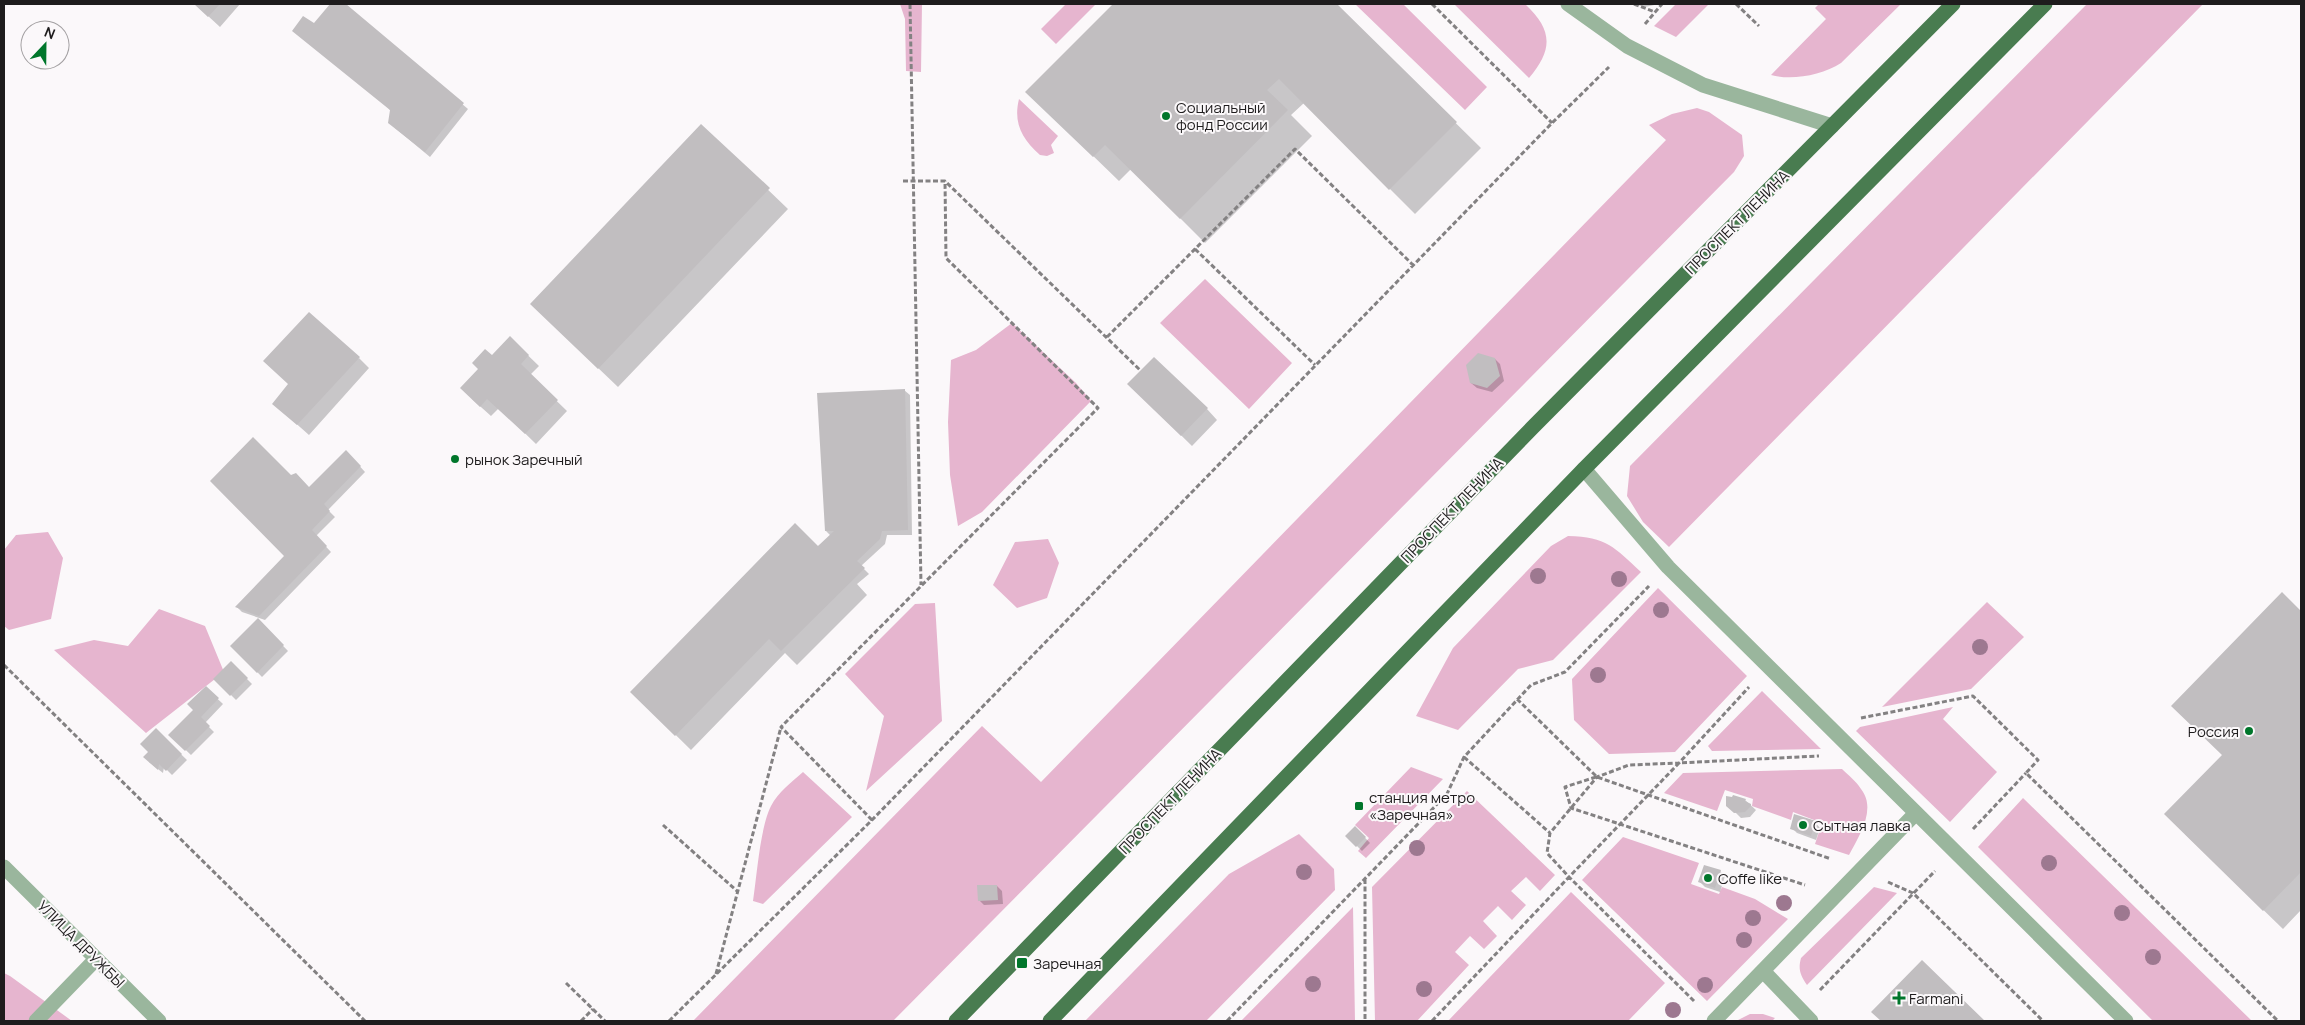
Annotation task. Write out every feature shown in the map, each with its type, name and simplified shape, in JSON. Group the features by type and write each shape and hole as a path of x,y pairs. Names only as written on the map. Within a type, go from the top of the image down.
{"main road":[{"name":"ПРОСПЕКТ ЛЕНИНА","path":"956,1021 1525,435 1952,4"},
{"path":"1050,1021 1584,469 2045,4"}],"street":[{"path":"1568,4 1627,46 1703,85 1832,126"},
{"path":"1584,469 1668,568 2126,1021"},
{"path":"1714,1021 1764,972 1916,814"},
{"name":"УЛИЦА ДРУЖБЫ","path":"4,867 159,1021"},
{"path":"36,1021 96,958"},
{"path":"1764,972 1812,1021"}],"path":[{"path":"910,4 921,585"},
{"path":"1432,4 1552,122"},
{"path":"1634,4 1655,12"},
{"path":"668,1021 872,820 1552,122 1607,69 1662,4"},
{"path":"1736,4 1759,26"},
{"path":"1107,336 1295,149 1413,265"},
{"path":"903,181 945,181 1141,371"},
{"path":"716,975 781,727 1098,408 946,258 945,181"},
{"path":"1195,249 1315,365"},
{"path":"1227,1021 1447,794 1464,757 1517,699 1531,685 1565,672 1668,568"},
{"path":"4,665 365,1021"},
{"path":"1432,1021 1620,825 1768,666"},
{"path":"1837,735 1852,719 1973,696 2038,760 2026,773 2278,1021"},
{"path":"1517,699 1597,777"},
{"path":"781,727 872,820"},
{"path":"1571,808 1565,787 1629,765 1857,754"},
{"path":"1464,757 1550,833"},
{"path":"1597,777 1550,833 1546,852 1714,1021"},
{"path":"1571,808 1805,885 1811,878"},
{"path":"663,825 738,891"},
{"path":"1823,865 1829,858"},
{"path":"1365,878 1365,1021"},
{"path":"1800,1010 1913,893"},
{"path":"566,983 605,1021"},
{"path":"581,1021 593,1010"}],"shaded area":[{"path":"900,4 922,4 921,72 906,71 905,19"},
{"path":"1066,4 1096,4 1056,44 1041,29"},
{"path":"1355,4 1403,4 1487,87 1465,110"},
{"path":"1454,4 1525,4 1541,22 1546,40 1543,58 1529,78"},
{"path":"1676,4 1709,4 1676,37 1654,26"},
{"path":"1819,4 1901,4 1841,63 1825,71 1807,76 1779,77 1771,75 1826,19 1815,8"},
{"path":"2087,4 2203,4 1669,547 1643,522 1627,496 1630,466"},
{"path":"1019,99 1058,136 1051,145 1054,153 1047,156 1040,155 1024,137 1020,130 1017,116"},
{"path":"1697,108 1709,112 1742,135 1744,156 1734,172 893,1021 693,1021 982,726 1041,782 1666,140 1649,125 1672,114"},
{"path":"1205,279 1292,363 1249,409 1160,323"},
{"path":"1012,323 1076,383 1091,401 982,512 958,526 950,475 948,422 951,360 976,350"},
{"path":"48,532 63,558 51,619 9,630 4,626 4,550 16,535"},
{"path":"1568,536 1601,541 1624,556 1641,572 1553,660 1518,669 1458,730 1416,716 1453,648 1551,546"},
{"path":"1048,539 1059,563 1047,598 1017,608 993,585 1015,542"},
{"path":"1658,588 1747,676 1675,752 1609,754 1574,720 1572,679"},
{"path":"1987,602 2024,637 1971,689 1882,707"},
{"path":"935,603 942,721 866,791 884,716 845,674 915,604"},
{"path":"159,609 205,626 224,672 146,733 54,650 94,640 128,646"},
{"path":"1762,691 1821,749 1712,751 1708,746"},
{"path":"1953,707 1943,719 1997,772 1950,822 1856,731 1860,727"},
{"path":"1411,767 1443,779 1366,858 1358,851 1369,838 1355,825"},
{"path":"1842,769 1859,786 1867,805 1865,822 1849,855 1815,844 1822,823 1793,812 1791,820 1752,806 1753,799 1725,790 1717,811 1664,793 1683,773"},
{"path":"803,772 852,817 763,904 753,901 767,815 777,796"},
{"path":"1467,791 1555,875 1540,891 1526,877 1511,891 1526,905 1512,920 1498,906 1483,921 1497,936 1484,949 1470,936 1455,952 1469,965 1417,1021 1375,1021 1372,887"},
{"path":"2023,798 2252,1021 2153,1021 1978,847"},
{"path":"1299,834 1334,869 1335,890 1206,1021 1085,1021 1229,874"},
{"path":"1623,837 1699,863 1691,884 1719,894 1722,887 1755,899 1788,919 1707,1001 1582,880"},
{"path":"1874,887 1897,893 1807,985 1800,972 1801,958"},
{"path":"1571,892 1665,983 1628,1021 1448,1021"},
{"path":"1353,907 1355,1021 1241,1021"},
{"path":"4,973 10,976 72,1021 4,1021"},
{"path":"1750,1014 1763,1014 1775,1018 1772,1021 1736,1021"}],"building":[{"path":"194,4 220,4 208,17"},
{"path":"330,4 346,4 464,103 425,152 388,123 390,110 292,31 303,16 314,23"},
{"name":"Социальный фонд России","path":"1113,4 1337,4 1457,122 1389,190 1279,79 1267,90 1288,110 1180,219 1105,145 1093,157 1025,92"},
{"path":"701,124 770,188 598,369 530,304"},
{"path":"309,312 360,357 297,425 272,404 288,384 263,361"},
{"path":"510,336 529,355 521,364 558,400 525,434 487,399 480,407 460,388 478,369 472,363 485,349 492,355"},
{"path":"1478,353 1495,358 1500,376 1487,388 1470,383 1466,365"},
{"path":"1154,357 1208,408 1181,436 1127,384"},
{"path":"905,389 908,530 882,531 880,539 857,561 865,568 781,651 769,639 675,736 630,692 795,523 818,546 834,531 825,531 817,393"},
{"path":"253,437 291,475 296,473 309,487 346,450 361,466 324,504 330,511 312,530 327,546 259,616 235,607 284,556 210,481"},
{"name":"Россия","path":"2282,592 2301,611 2301,872 2263,911 2164,814 2222,755 2171,706"},
{"path":"258,618 284,645 257,673 230,646"},
{"path":"231,661 248,678 230,696 213,679"},
{"path":"206,686 219,698 201,717 210,726 185,751 168,735 193,710 187,704"},
{"path":"156,728 182,754 166,771 159,764 158,770 143,757 148,752 140,744"},
{"path":"1733,795 1746,799 1745,801 1751,804 1751,806 1745,812 1734,813 1726,806 1726,796 1732,797"},
{"name":"Сытная лавка","path":"1794,814 1816,821 1811,836 1790,829"},
{"path":"1355,826 1366,837 1356,847 1345,836"},
{"path":"1704,865 1721,870 1715,888 1698,882"},
{"path":"977,885 997,885 998,900 978,901"},
{"path":"1922,960 1985,1021 1881,1021 1871,1012"}],"place":[{"name":"Социальный фонд России","path":"1166,116"},
{"name":"рынок Заречный","path":"455,459"},
{"name":"Россия","path":"2249,731"},
{"name":"станция метро «Заречная»","path":"1359,806"},
{"name":"Сытная лавка","path":"1803,825"},
{"name":"Coffe like","path":"1708,878"},
{"name":"Заречная","path":"1022,963"},
{"name":"Farmani","path":"1899,998"}]}
